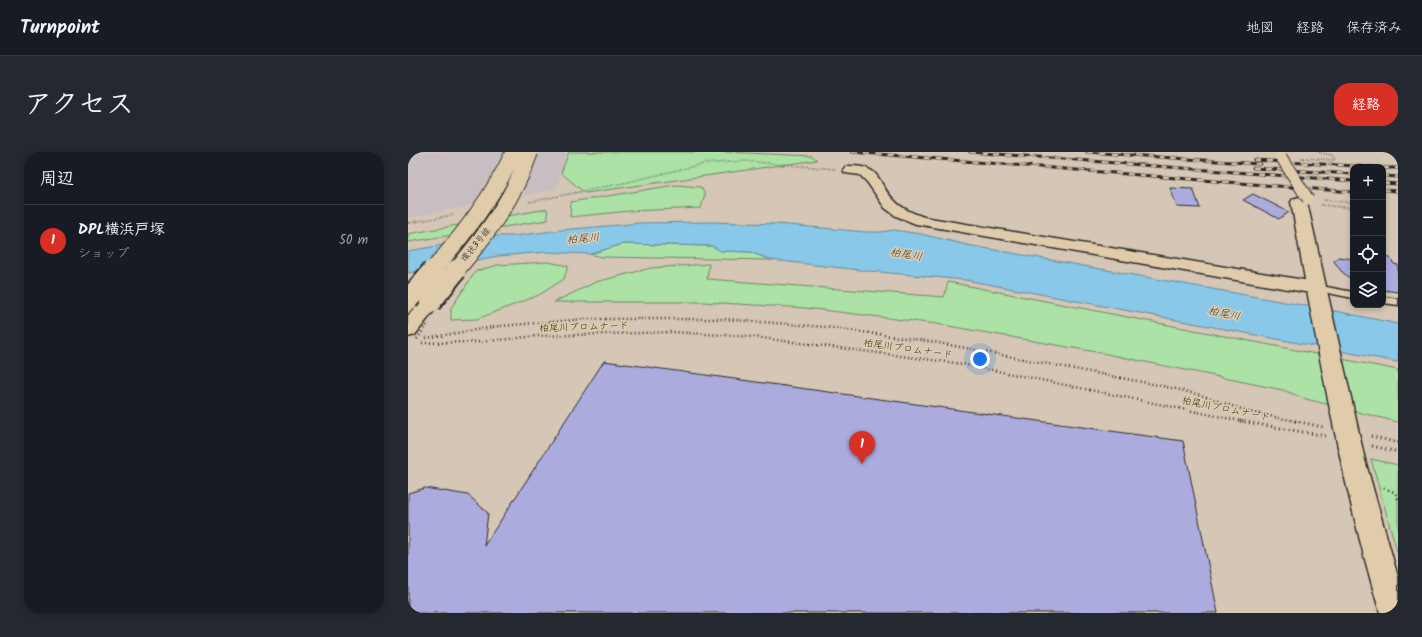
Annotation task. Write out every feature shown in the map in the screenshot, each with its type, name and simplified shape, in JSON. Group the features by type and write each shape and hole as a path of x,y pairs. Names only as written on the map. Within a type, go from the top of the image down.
{"street":[{"name":"環状3号線","path":"408,300 484,206 507,169 514,152"},
{"name":"環状3号線","path":"412,338 430,303 492,226 510,197 530,152"},
{"path":"1281,157 1303,201 1317,292 1344,427 1380,569 1395,613"},
{"path":"850,170 865,172 874,180 881,195 890,205 901,213 921,221 1317,292"}],"lane":[{"path":"1317,292 1350,295"},
{"path":"1386,300 1398,302"}],"path":[{"path":"1281,157 1335,160 1332,155 1317,152"},
{"path":"528,202 624,183 703,164 744,161 850,170"},
{"path":"1303,201 1350,203"},
{"path":"1303,201 1350,208"},
{"path":"408,223 453,215"},
{"path":"412,338 500,326 585,319 723,319 826,327 934,342 1163,386 1187,391 1270,417 1344,427 1398,443"},
{"name":"柏尾川プロムナード","path":"412,338 479,342 537,336 664,332 754,337 963,364 1239,421 1344,427 1398,452"}],"shaded area":[{"path":"408,152 566,152 557,189 408,218"}],"green space":[{"path":"569,152 725,152 812,156 817,160 585,193 561,173"},
{"path":"675,185 701,187 705,195 701,208 629,211 570,217 571,202"},
{"path":"547,209 548,220 408,242 408,234"},
{"path":"623,244 712,246 721,251 750,252 771,260 602,257 590,254"},
{"path":"548,262 568,266 564,279 539,295 477,319 451,320 451,308 476,271 498,265"},
{"path":"709,264 707,279 944,297 948,282 1398,370 1398,422 1306,399 1283,390 1102,353 937,324 806,308 703,302 554,302 596,282 651,268"},
{"path":"1371,459 1398,465 1398,555"}],"water":[{"name":"柏尾川","path":"710,222 777,224 866,232 894,230 921,234 967,245 1340,312 1398,324 1398,362 966,280 771,260 750,252 721,251 712,246 623,244 590,254 546,252 498,256 408,273 408,251 496,236 514,236 641,223"}],"building":[{"path":"1170,188 1193,189 1200,208 1177,207"},
{"path":"1253,194 1289,212 1279,219 1243,200"},
{"path":"1338,257 1350,259 1350,278 1341,271 1334,261"},
{"path":"1386,257 1389,257 1394,264 1398,265 1398,292 1386,290"},
{"path":"604,361 1183,441 1218,613 408,613 408,493 425,488 468,495 488,513 484,546"}],"railway":[{"path":"852,152 1350,192"},
{"path":"970,152 1350,181"},
{"path":"1087,152 1260,164"},
{"path":"1254,160 1350,166"},
{"path":"1253,168 1350,174"},
{"path":"1386,168 1398,168"},
{"path":"1386,176 1398,177"},
{"path":"1386,183 1398,184"},
{"path":"1386,190 1398,191"}],"place":[{"name":"DPL横浜戸塚","path":"862,464"}]}
